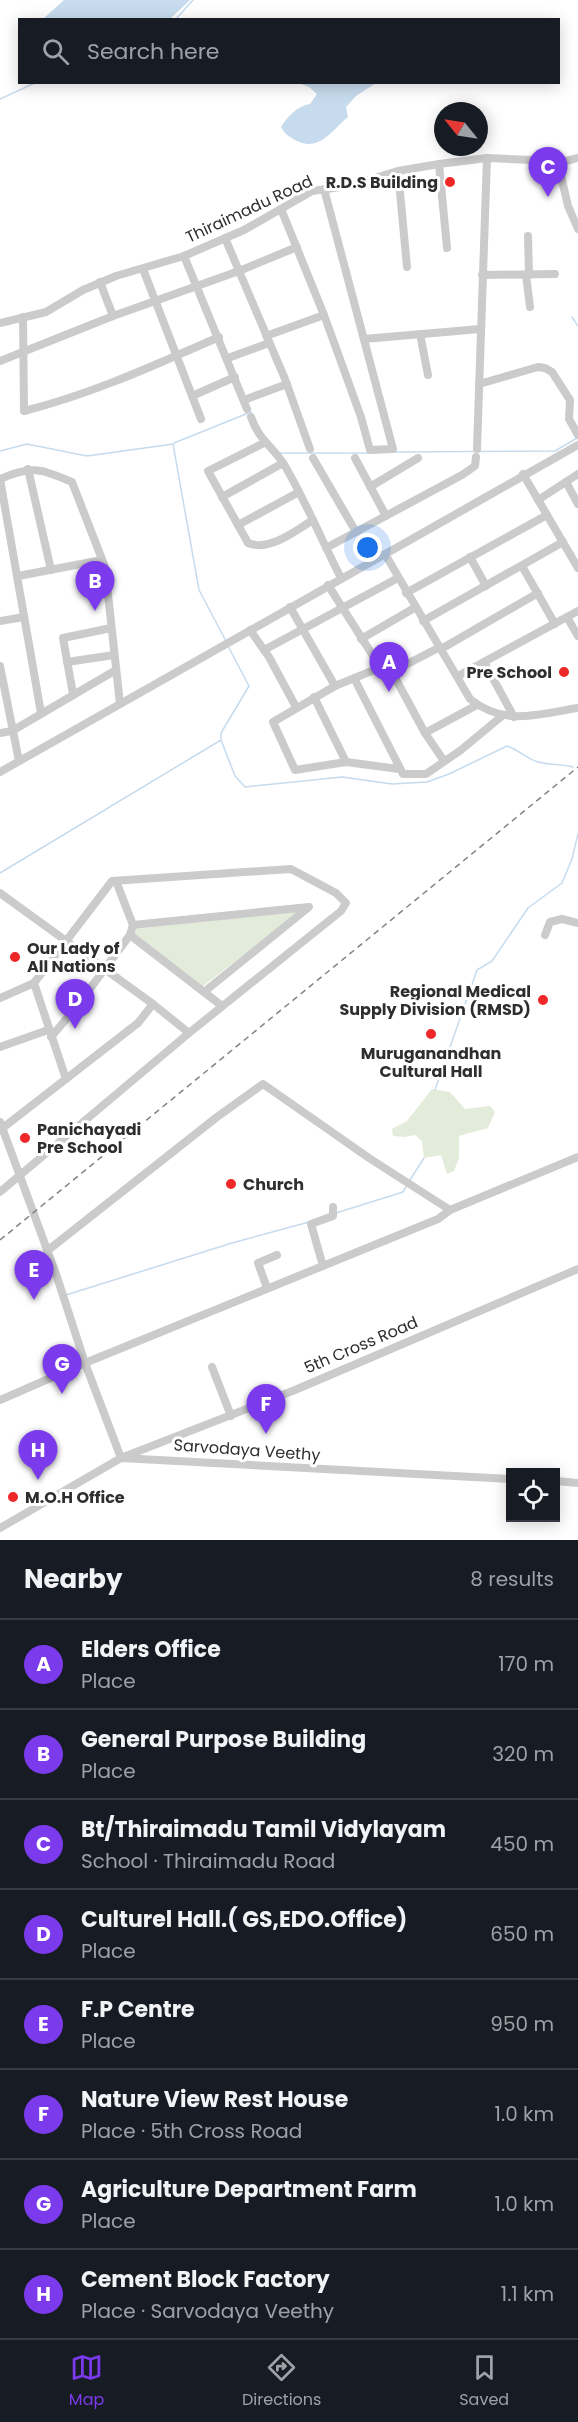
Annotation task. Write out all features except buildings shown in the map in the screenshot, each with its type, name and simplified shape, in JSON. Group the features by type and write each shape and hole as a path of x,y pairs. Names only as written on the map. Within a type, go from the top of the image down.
{"street":[{"name":"Thiraimadu Road","path":"0,323 46,312 100,282 184,256 244,230 312,191 348,186 398,171 487,158 553,160 558,163"},
{"path":"326,548 475,466 487,158"},
{"path":"578,158 558,163 568,206 578,229"},
{"path":"439,164 447,248"},
{"path":"398,171 407,267"},
{"path":"281,209 324,315 358,408 370,450 393,449 324,189"},
{"path":"528,236 527,275 530,307"},
{"path":"225,238 287,384 311,454 356,532"},
{"path":"0,361 297,247"},
{"path":"184,256 228,358 256,431 283,463 341,578"},
{"path":"143,269 201,419"},
{"path":"482,275 555,274"},
{"path":"100,282 113,316"},
{"path":"228,358 324,315"},
{"path":"23,317 24,411 65,401 219,337"},
{"path":"364,339 480,329"},
{"path":"420,334 428,375"},
{"path":"479,384 538,367 545,368 552,372 570,400 569,419 578,435"},
{"path":"192,396 235,377"},
{"path":"247,408 287,384"},
{"path":"264,443 208,471 248,543 255,546 282,538 312,520"},
{"path":"0,772 523,474 578,445"},
{"path":"355,458 386,516"},
{"path":"370,487 418,458"},
{"path":"222,497 283,463"},
{"path":"28,469 51,570"},
{"path":"41,713 0,479 28,469 72,482 105,567 120,704"},
{"path":"523,474 578,568"},
{"path":"538,500 578,474"},
{"path":"566,482 578,504"},
{"path":"238,525 299,492"},
{"path":"406,593 547,515"},
{"path":"423,621 563,542"},
{"path":"385,554 470,699 477,705 502,716 514,717 578,708"},
{"path":"470,557 486,586"},
{"path":"18,576 102,560"},
{"path":"522,566 555,624"},
{"path":"264,650 398,578"},
{"path":"328,585 379,668"},
{"path":"399,769 346,762 295,770 273,722 314,697 354,678 379,668 392,672 440,648 538,592"},
{"path":"290,607 335,686"},
{"path":"361,639 416,607"},
{"path":"458,676 578,611"},
{"path":"0,621 24,617"},
{"path":"567,617 578,636"},
{"path":"73,694 63,638 111,628"},
{"path":"250,630 296,707"},
{"path":"67,662 114,655"},
{"path":"484,662 514,717"},
{"path":"0,666 19,761"},
{"path":"0,733 12,731 116,670"},
{"path":"392,672 425,733 444,761"},
{"path":"354,678 403,774 426,774 502,716"},
{"path":"314,697 346,762"},
{"path":"425,733 477,705"},
{"path":"0,998 34,983 112,881 291,868 336,893 346,903 341,911 189,1033 0,1192"},
{"path":"0,1047 50,1033 74,1010 130,935 133,925 116,881"},
{"path":"0,893 66,939 189,1033"},
{"path":"133,925 309,907 204,992"},
{"path":"545,936 550,922 562,919 578,923"},
{"path":"130,935 222,1006"},
{"path":"34,983 66,1079"},
{"path":"0,1528 121,1458 1,1127 138,1023 153,1004"},
{"path":"47,1251 217,1117 263,1084 369,1158 450,1210"},
{"path":"0,1400 438,1219 450,1210 578,1157"},
{"path":"323,1266 311,1224 333,1216 333,1207"},
{"path":"267,1288 258,1263 277,1255"},
{"name":"5th Cross Road","path":"121,1458 231,1416 578,1269"},
{"path":"212,1366 231,1416"},
{"name":"Sarvodaya Veethy","path":"121,1458 506,1479"},
{"path":"560,1481 578,1483"}],"green space":[{"path":"300,911 202,987 134,936 136,929"},
{"path":"432,1089 450,1092 465,1109 490,1106 495,1112 488,1128 459,1136 459,1158 454,1171 447,1174 441,1155 424,1158 422,1141 415,1135 393,1136 392,1129 407,1121"}],"water":[{"path":"64,0 190,0 171,18 44,18"},
{"path":"301,84 374,84 356,96 346,107 348,117 324,139 311,144 295,140 281,127 293,112 310,104 317,94"}],"waterway":[{"path":"177,18 193,0"},
{"path":"0,99 33,84"},
{"path":"572,317 578,326"},
{"path":"174,443 251,412 252,414"},
{"path":"394,452 555,451 577,438"},
{"path":"0,451 27,444 87,456 173,444 199,590 226,641"},
{"path":"280,453 368,453"},
{"path":"221,739 221,733 249,686 228,646"},
{"path":"0,873 221,740 235,776 245,787 342,777 392,784 427,782 507,746 538,762 573,767"},
{"path":"435,1090 477,970 492,961 528,908 562,883 572,859 578,834"},
{"path":"410,1180 424,1158"},
{"path":"336,1213 403,1192 406,1187"},
{"path":"66,1295 232,1243 309,1222"}],"railway":[{"path":"0,1240 578,767"}],"place":[{"name":"R.D.S Building","path":"450,182"},
{"name":"Bt/Thiraimadu Tamil Vidylayam","path":"548,197"},
{"name":"General Purpose Building","path":"95,611"},
{"name":"Pre School","path":"564,672"},
{"name":"Elders Office","path":"389,692"},
{"name":"Our Lady of All Nations","path":"15,957"},
{"name":"Regional Medical Supply Division (RMSD)","path":"543,1000"},
{"name":"Culturel Hall.( GS,EDO.Office)","path":"75,1029"},
{"name":"Muruganandhan Cultural Hall","path":"431,1034"},
{"name":"Panichayadi Pre School","path":"25,1138"},
{"name":"Church","path":"231,1184"},
{"name":"F.P Centre","path":"34,1300"},
{"name":"Agriculture Department Farm","path":"62,1394"},
{"name":"Nature View Rest House","path":"266,1434"},
{"name":"Cement Block Factory","path":"38,1480"},
{"name":"M.O.H Office","path":"13,1497"}]}
